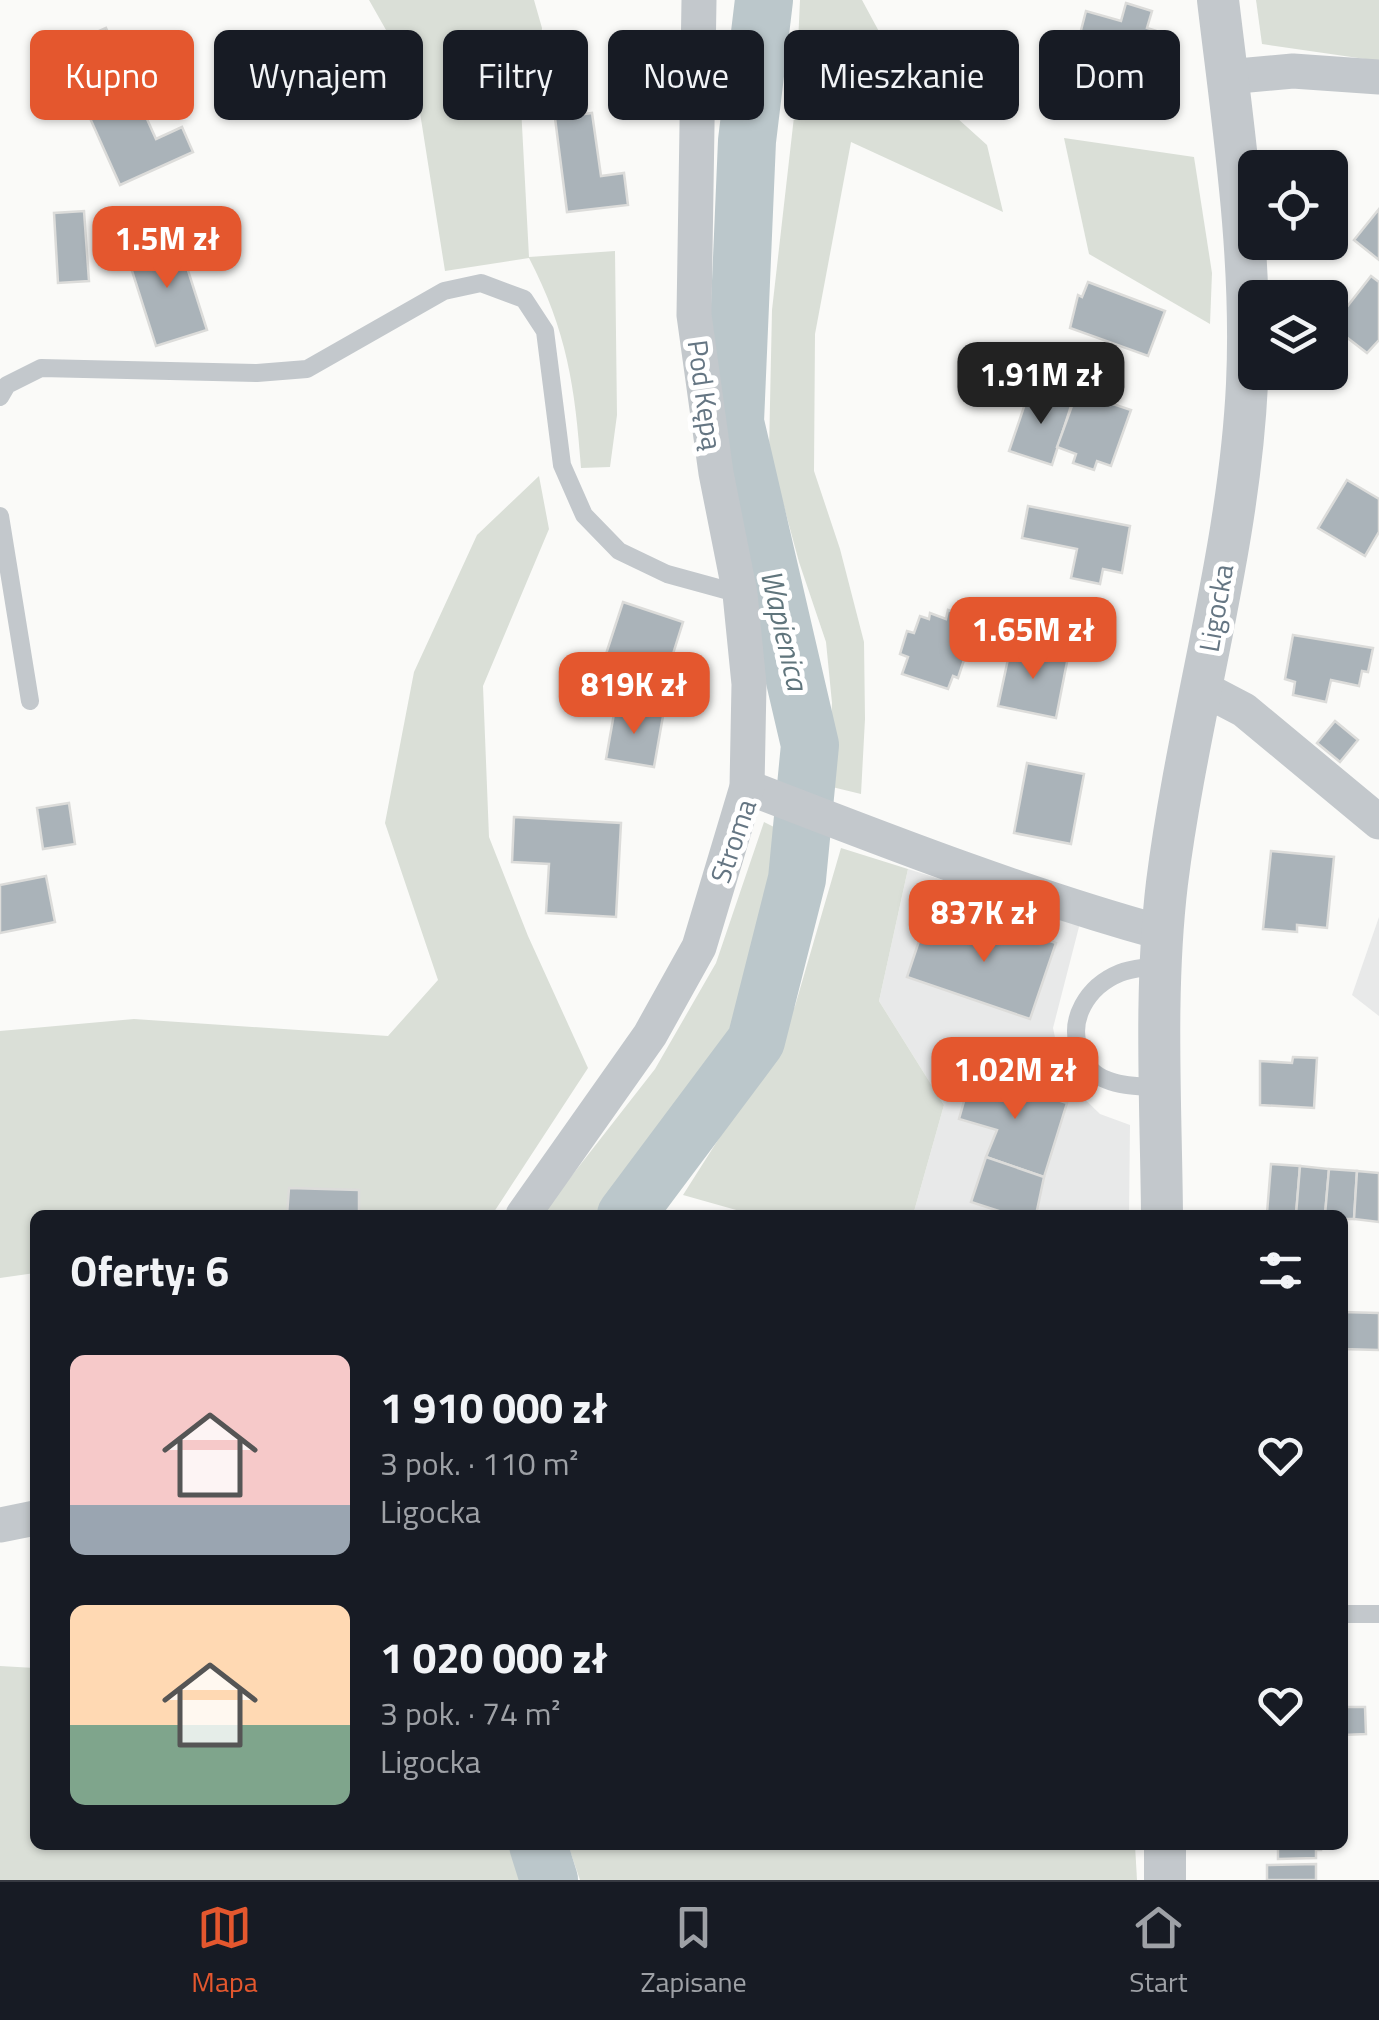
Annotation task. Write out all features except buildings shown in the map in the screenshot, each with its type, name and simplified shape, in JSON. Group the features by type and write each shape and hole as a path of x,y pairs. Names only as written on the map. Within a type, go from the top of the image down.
{"street":[{"name":"Pod Kępą","path":"699,0 694,315 716,473 740,594 750,684 747,787"},
{"name":"Ligocka","path":"1162,1210 1162,949 1168,883 1232,522 1247,382 1244,238 1218,0"},
{"path":"1227,78 1293,70 1379,77"},
{"path":"1202,688 1244,710 1379,822"},
{"name":"Stroma","path":"527,1210 650,1034 699,947 747,787 869,835 1114,920 1162,949"},
{"path":"0,1525 30,1519"},
{"path":"1165,1850 1165,1880"}],"lane":[{"path":"0,397 7,385 42,368 257,374 307,369 444,292 482,283 524,300 545,331 562,465 584,515 619,552 668,574 740,594"},
{"path":"0,516 30,701"},
{"path":"1161,1088 1104,1080 1088,1068 1074,1025 1088,996 1162,949"},
{"path":"1348,1614 1379,1614"}],"shaded area":[{"path":"369,0 534,0 542,30 443,30 443,120 522,120 529,257 615,251 617,415 610,467 581,468 576,411 561,335 529,258 445,271 421,120 423,30 386,30"},
{"path":"800,0 862,0 878,30 799,30"},
{"path":"1256,0 1379,0 1379,61 1262,44"},
{"path":"794,120 959,120 987,145 1003,212 851,142 815,334 814,471 840,549 864,642 861,794 828,786 832,703 826,642 769,451 772,310"},
{"path":"1064,138 1194,157 1212,273 1210,324 1089,254"},
{"path":"539,476 549,529 483,686 489,837 528,936 588,1068 495,1210 30,1210 30,1274 0,1278 0,1031 134,1019 388,1036 438,980 385,823 414,672 477,535"},
{"path":"764,822 788,834 743,1041 616,1210 545,1210 655,1069 716,963"},
{"path":"841,848 908,869 879,1001 944,1105 914,1210 736,1210 683,1195 758,1077 795,1006"},
{"path":"908,869 1080,923 1053,1028 1064,1079 1100,1114 1130,1125 1129,1210 914,1210 944,1105 879,1001"},
{"path":"1379,917 1379,1016 1352,995"},
{"path":"0,1666 30,1668 30,1850 522,1850 531,1880 0,1880"},
{"path":"570,1850 1135,1850 1137,1880 580,1880"}],"waterway":[{"name":"Wapienica","path":"630,1210 756,1041 797,879 810,745 735,422 747,141 764,0"},
{"name":"Wapienica","path":"540,1850 549,1880"}]}
